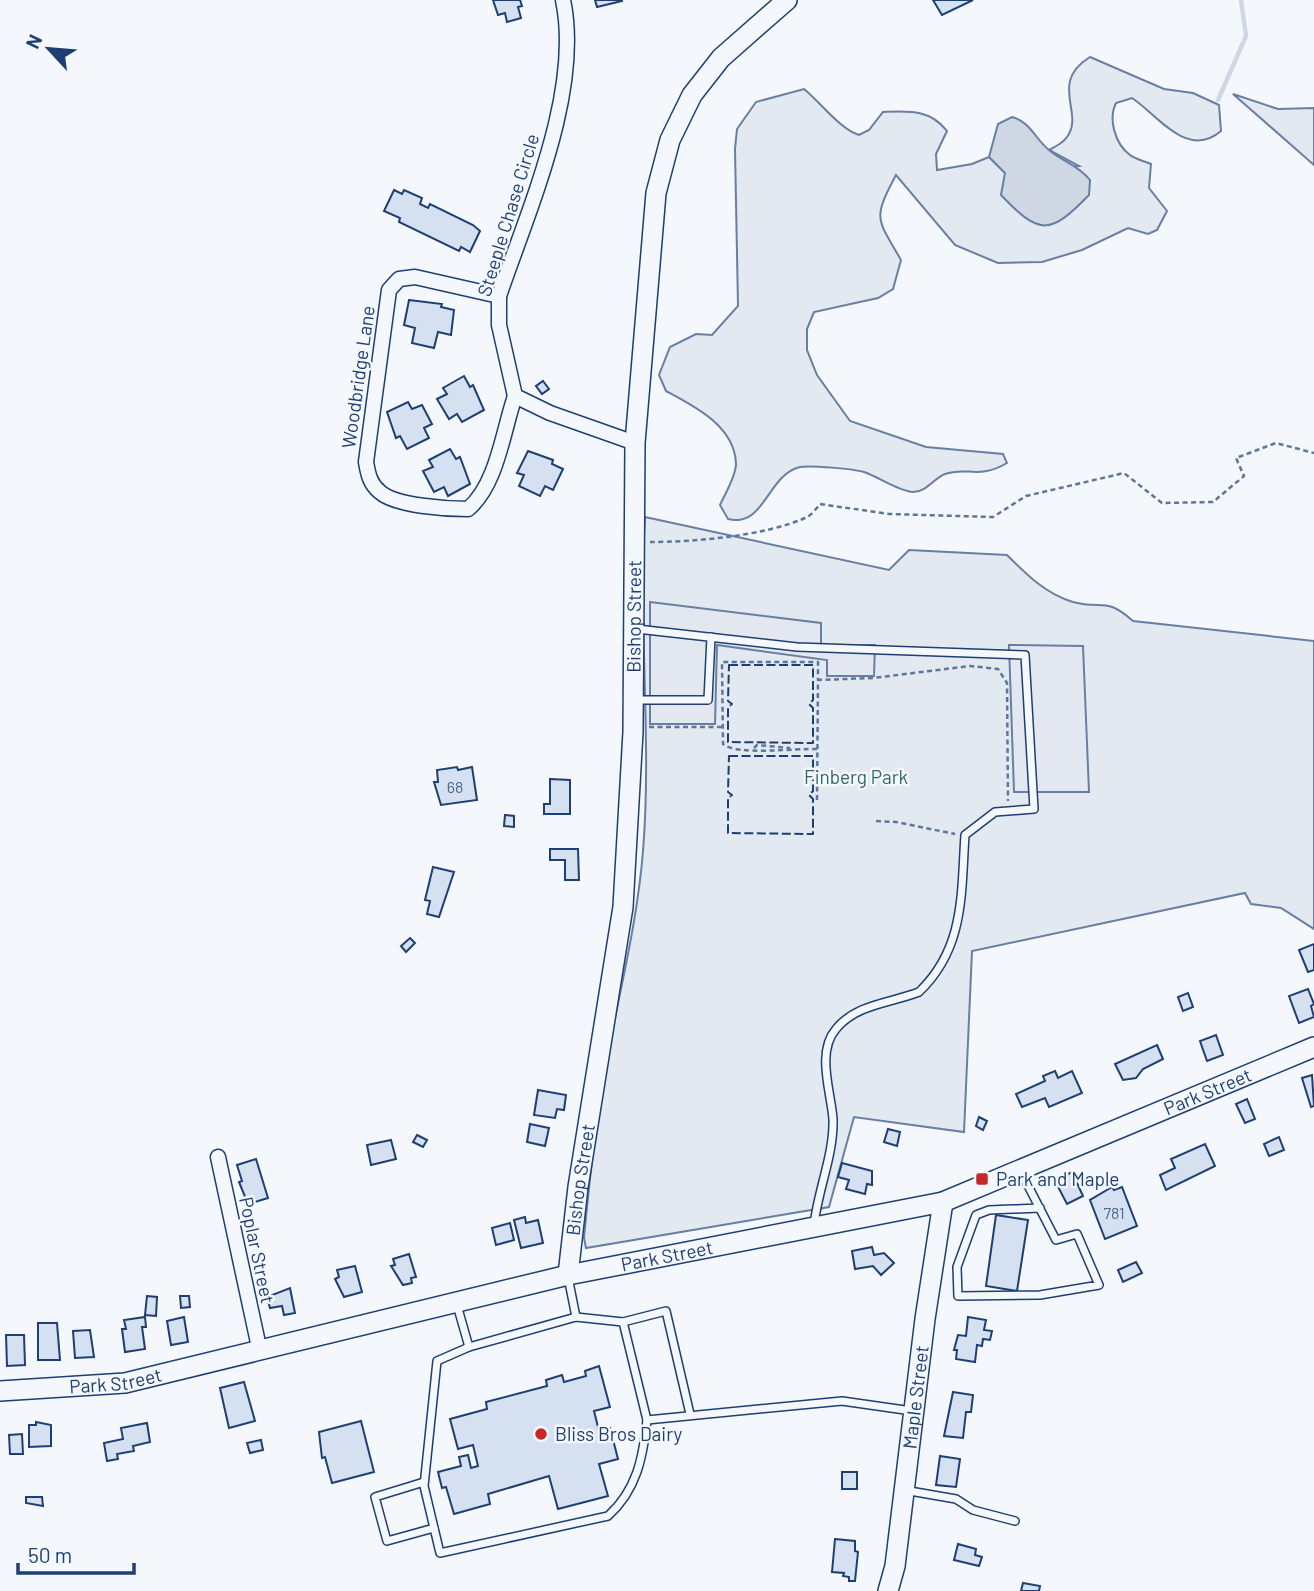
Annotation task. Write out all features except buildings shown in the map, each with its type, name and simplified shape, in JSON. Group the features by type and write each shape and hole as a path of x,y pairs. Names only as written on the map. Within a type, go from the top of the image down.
{"main road":[{"name":"Bishop Street","path":"568,1275 578,1187 622,907 633,700 635,443 656,193 670,141 692,95 721,58 787,0"},
{"name":"Park Street","path":"0,1391 125,1382 260,1352 568,1275 943,1202 1314,1047"},
{"name":"Maple Street","path":"888,1591 895,1566 913,1411 943,1202"}],"street":[{"name":"Steeple Chase Circle","path":"515,396 499,324 499,296 563,99 569,55 563,0"},
{"name":"Woodbridge Lane","path":"499,296 415,276 399,279 389,290 366,462 370,481 382,495 403,502 468,509 481,499 489,483 515,396"},
{"path":"515,396 550,413 635,443"},
{"name":"Poplar Street","path":"218,1157 260,1352"}],"lane":[{"path":"632,629 861,651 1025,655 1034,809 995,812 965,835 961,915 950,949 936,973 919,992 864,1009 848,1017 833,1032 827,1068 833,1119 830,1149 814,1228"},
{"path":"633,700 708,700 711,637"},
{"path":"1020,1172 1040,1208 1056,1240 1077,1234 1099,1285 1040,1295 958,1296 957,1267 976,1215 989,1210 1040,1208"},
{"path":"568,1275 576,1317"},
{"path":"456,1303 469,1347"},
{"path":"623,1322 647,1420 642,1462 623,1503 608,1516 440,1553 424,1482 437,1361 469,1347 576,1317 623,1322 666,1311 690,1414"},
{"path":"647,1420 842,1401 913,1411"},
{"path":"424,1482 375,1497 387,1541 434,1528"},
{"path":"903,1490 956,1499 973,1510 1015,1521"}],"path":[{"path":"633,542 692,542 767,528 807,518 820,504 889,514 993,517 1026,496 1124,473 1162,503 1213,502 1244,476 1236,458 1276,443 1314,453"},
{"path":"817,749 790,748 786,751 728,748 723,744 722,662 818,662 817,800"},
{"path":"818,680 873,678 970,666 998,669 1007,683 1009,811"},
{"path":"647,727 723,727"},
{"path":"876,821 896,822 965,835"}],"green space":[{"path":"1090,57 1164,89 1193,93 1219,105 1221,131 1208,139 1196,140 1174,132 1132,98 1116,103 1113,124 1117,138 1130,155 1151,164 1149,188 1167,211 1157,230 1148,234 1128,228 1082,250 1042,262 998,263 955,245 896,175 881,211 883,227 901,260 893,289 878,298 814,312 807,329 807,350 817,375 850,421 926,447 1003,454 1007,463 988,471 945,474 922,490 913,492 859,471 800,467 780,480 750,516 740,520 728,519 720,505 736,469 734,451 729,439 711,419 666,391 659,375 670,347 696,334 712,335 738,306 735,149 737,129 756,102 804,89 838,122 859,135 869,130 883,112 926,115 947,131 936,154 937,170 972,164 989,157 1005,173 1079,166 1049,150 1067,137 1071,128 1071,77"},
{"path":"1233,94 1278,109 1314,108 1314,165"},
{"name":"Finberg Park","path":"645,517 889,570 909,550 1007,555 1030,577 1063,599 1110,606 1133,621 1314,641 1314,929 1281,908 1251,904 1245,893 972,951 964,1132 854,1117 829,1207 586,1248 584,1238 598,1116 631,936 643,851 646,768 643,600"}],"shaded area":[{"path":"1012,117 1024,123 1044,146 1090,180 1089,195 1064,218 1054,223 1036,224 1001,195 1005,173 989,157 998,124"},
{"path":"650,602 821,623 821,645 875,645 874,676 827,676 827,660 717,645 715,724 650,724"},
{"path":"1009,645 1083,646 1089,792 1014,792"}],"waterway":[{"path":"1218,100 1246,36 1241,0"}],"fence":[{"path":"729,665 813,665 813,700 809,704 813,708 813,743 728,742 728,707 732,704 728,701 729,665"},
{"path":"729,756 813,756 813,791 809,795 813,799 813,834 728,833 728,798 732,795 728,792 729,756"}],"place":[{"name":"Park and Maple","path":"982,1179"},
{"name":"Bliss Bros Dairy","path":"541,1434"}]}
